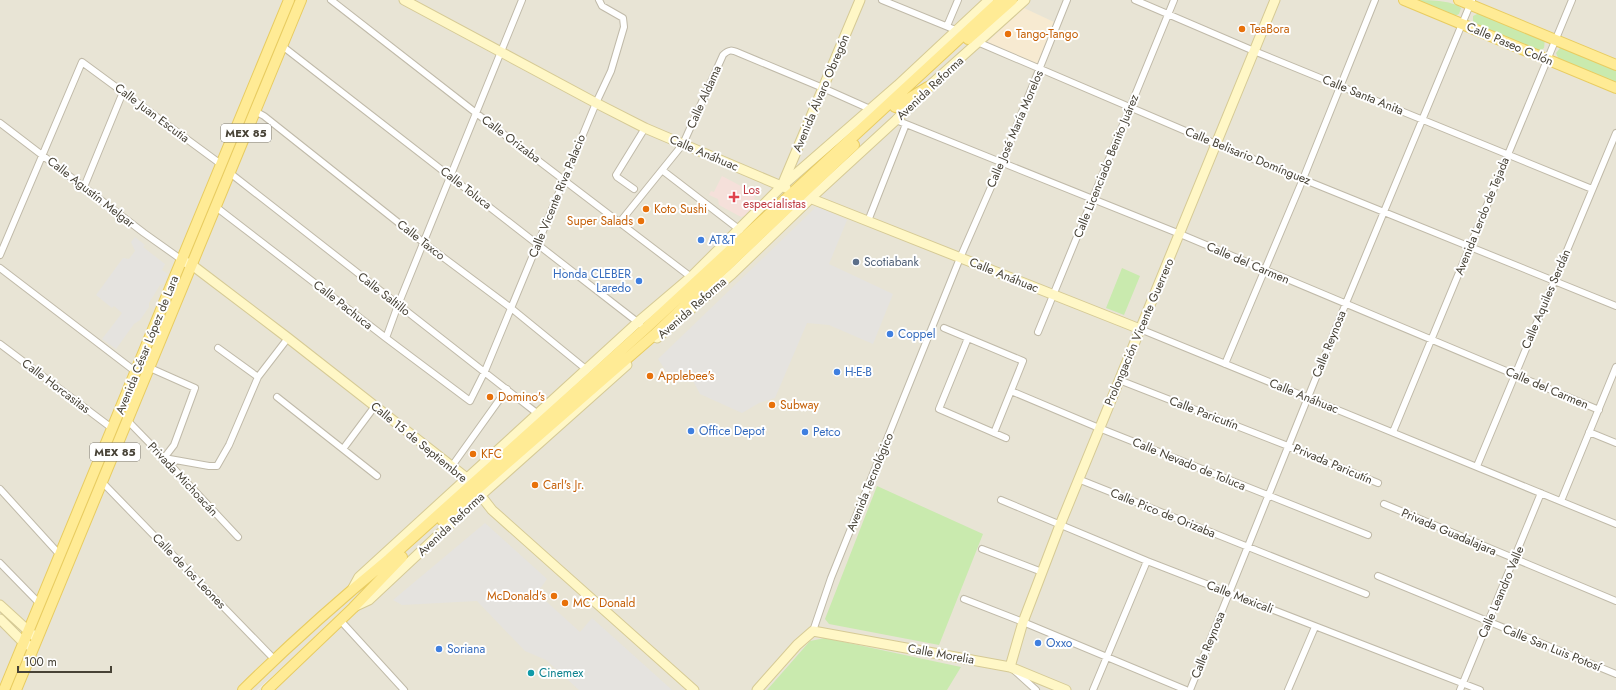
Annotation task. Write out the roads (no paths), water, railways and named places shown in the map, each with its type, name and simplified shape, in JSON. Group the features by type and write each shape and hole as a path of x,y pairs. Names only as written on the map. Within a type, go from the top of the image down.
{"main road":[{"name":"Avenida César López de Lara","path":"4,690 289,0"},
{"name":"Avenida César López de Lara","path":"16,690 301,0"},
{"name":"Avenida Reforma","path":"243,690 274,659 352,589 474,487 802,194 891,107 967,36 1001,0"},
{"name":"Avenida Reforma","path":"967,36 1012,0"},
{"name":"Calle Paseo Colón","path":"1404,0 1616,88"},
{"name":"Calle Paseo Colón","path":"1459,0 1471,2 1616,65"},
{"path":"891,107 898,85"},
{"path":"891,107 928,87"},
{"name":"Avenida Reforma","path":"649,331 711,269 802,194"},
{"path":"691,277 701,275 711,269"},
{"name":"Avenida Reforma","path":"267,690 353,608 394,564 474,487"}],"street":[{"name":"Calle Orizaba","path":"331,0 691,277"},
{"name":"Calle Anáhuac","path":"404,0 645,128 782,186 1308,397 1616,524"},
{"path":"386,338 522,0"},
{"name":"Calle Vicente Riva Palacio","path":"470,401 485,371 564,179 611,71 624,27 623,18 602,6 599,0"},
{"name":"Avenida Álvaro Obregón","path":"782,186 860,0"},
{"name":"Calle Belisario Domínguez","path":"882,0 947,26 1040,70 1216,144 1616,306"},
{"path":"947,26 958,0"},
{"name":"Avenida Reforma","path":"802,194 896,120 928,87 967,36 989,0"},
{"name":"Avenida Reforma","path":"474,487 538,414 587,370 649,331 691,277 740,230 782,186 898,85 967,36 1025,0"},
{"name":"Calle José María Morelos","path":"960,258 1002,162 1067,0"},
{"name":"Calle Santa Anita","path":"1135,0 1254,51 1592,189"},
{"name":"Calle Licenciado Benito Juárez","path":"1038,332 1174,0"},
{"name":"Prolongación Vicente Guerrero","path":"1010,667 1023,622 1078,479 1275,0"},
{"path":"1225,364 1303,179 1375,0"},
{"name":"Avenida Lerdo de Tejada","path":"1393,432 1572,0"},
{"name":"Calle Reynosa","path":"1190,690 1346,303 1471,2"},
{"name":"Calle Toluca","path":"272,41 282,45 649,331"},
{"name":"Calle Aldama","path":"620,222 683,144 723,55 727,51 732,50 823,88"},
{"name":"Calle Juan Escutia","path":"43,155 82,62 222,165"},
{"path":"823,88 870,109"},
{"path":"84,187 123,92"},
{"name":"Calle Taxco","path":"255,111 264,116 424,243 511,308 587,370"},
{"name":"Calle del Carmen","path":"896,120 1180,234 1599,410"},
{"name":"Calle Agustín Melgar","path":"0,123 182,260"},
{"path":"868,221 906,124"},
{"path":"634,189 616,175 645,128"},
{"name":"Calle Aquiles Serdán","path":"1477,466 1616,133"},
{"path":"0,255 43,155"},
{"path":"662,170 740,230"},
{"name":"Calle Saltillo","path":"230,173 398,305 485,371 538,414"},
{"name":"Calle Pachuca","path":"216,207 470,401"},
{"name":"Avenida Tecnológico","path":"757,690 797,645 813,631 833,573 960,258"},
{"name":"Calle 15 de Septiembre","path":"182,260 192,265 288,338 452,466 474,487 498,516 694,690"},
{"path":"0,268 136,372"},
{"path":"944,328 1023,361 994,433"},
{"path":"150,368 195,388 174,445 164,458 217,466 229,445 258,377 288,338"},
{"path":"968,338 939,409 1006,438"},
{"name":"Calle Horcasitas","path":"0,344 113,429"},
{"path":"218,348 258,377"},
{"path":"1561,501 1616,367"},
{"name":"Calle Paricutín","path":"1119,380 1288,446"},
{"path":"452,466 507,389"},
{"name":"Calle Nevado de Toluca","path":"1011,391 1099,428 1368,535"},
{"path":"277,397 377,476"},
{"path":"343,449 375,406"},
{"name":"Privada Michoacán","path":"128,421 238,537"},
{"path":"1590,432 1616,443"},
{"name":"Privada Paricutín","path":"1288,446 1378,483"},
{"name":"Calle Pico de Orizaba","path":"1078,479 1366,594"},
{"name":"Calle de los Leones","path":"102,483 274,659"},
{"path":"0,489 60,555"},
{"name":"Calle Leandro Valle","path":"1460,690 1541,493"},
{"name":"Calle Mexicali","path":"1002,500 1147,561 1480,690"},
{"name":"Privada Guadalajara","path":"1384,504 1514,560 1616,601"},
{"path":"982,549 1042,572"},
{"path":"1093,690 1147,561"},
{"path":"0,563 40,604"},
{"name":"Calle San Luis Potosí","path":"1378,576 1616,674"},
{"path":"964,599 1186,690"},
{"path":"0,605 28,633 36,644"},
{"path":"0,619 24,643 36,644"},
{"path":"340,620 404,690"},
{"path":"1288,690 1315,627"},
{"name":"Calle Morelia","path":"813,631 1010,667 1066,690"},
{"path":"1010,667 1036,690"}],"place":[{"name":"TeaBora","path":"1242,29"},
{"name":"Tango-Tango","path":"1008,34"},
{"name":"Los especialistas","path":"734,197"},
{"name":"Koto Sushi","path":"646,209"},
{"name":"Super Salads","path":"641,221"},
{"name":"AT&T","path":"701,240"},
{"name":"Scotiabank","path":"856,262"},
{"name":"Honda CLEBER Laredo","path":"639,281"},
{"name":"Coppel","path":"890,334"},
{"name":"H-E-B","path":"837,372"},
{"name":"Applebee's","path":"650,376"},
{"name":"Domino's","path":"490,397"},
{"name":"Subway","path":"772,405"},
{"name":"Office Depot","path":"691,431"},
{"name":"Petco","path":"805,432"},
{"name":"KFC","path":"473,454"},
{"name":"Carl's Jr.","path":"535,485"},
{"name":"McDonald's","path":"554,596"},
{"name":"MC´ Donald","path":"565,603"},
{"name":"Oxxo","path":"1038,643"},
{"name":"Soriana","path":"439,649"},
{"name":"Cinemex","path":"531,673"}]}
